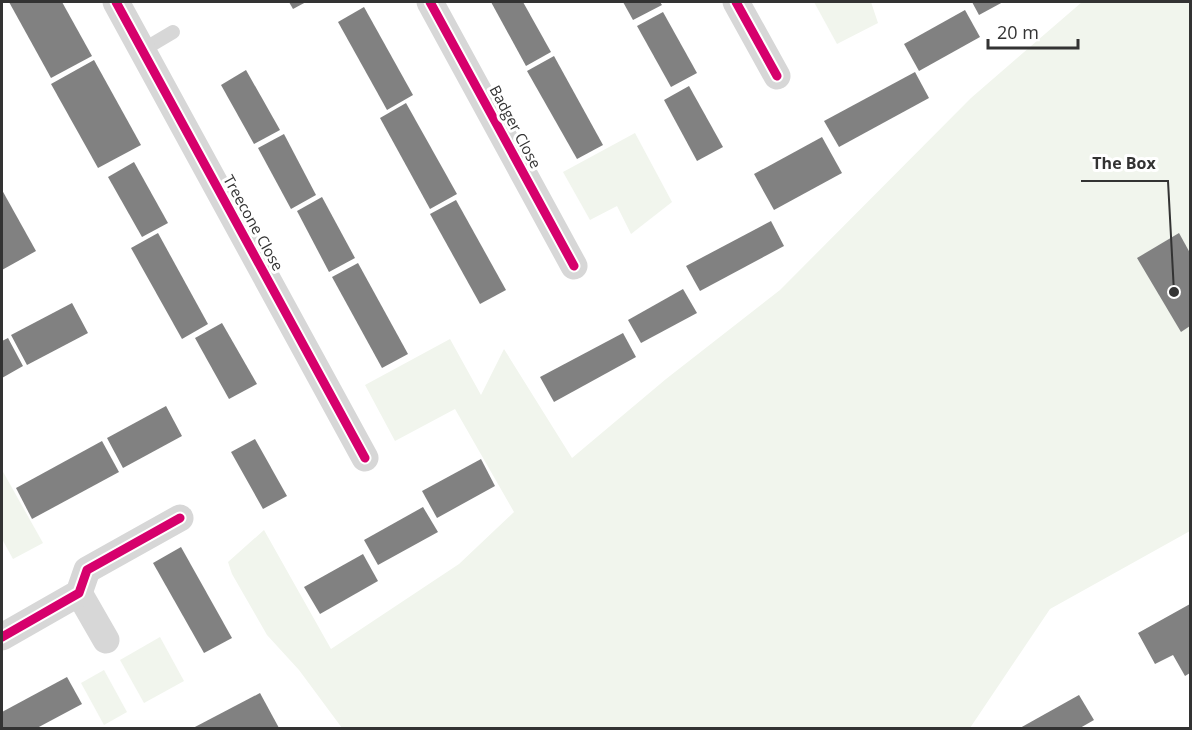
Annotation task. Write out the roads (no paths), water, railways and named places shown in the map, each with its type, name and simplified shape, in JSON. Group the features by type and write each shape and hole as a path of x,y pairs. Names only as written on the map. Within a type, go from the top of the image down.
{"street":[{"name":"Treecone Close","path":"116,2 365,458"},
{"name":"Badger Close","path":"430,2 574,266"},
{"path":"736,2 777,76"},
{"path":"2,637 80,593 87,570 180,518"},
{"path":"80,593 106,639"}],"lane":[{"path":"141,51 173,32"}],"place":[{"name":"The Box","path":"1174,292"}]}
